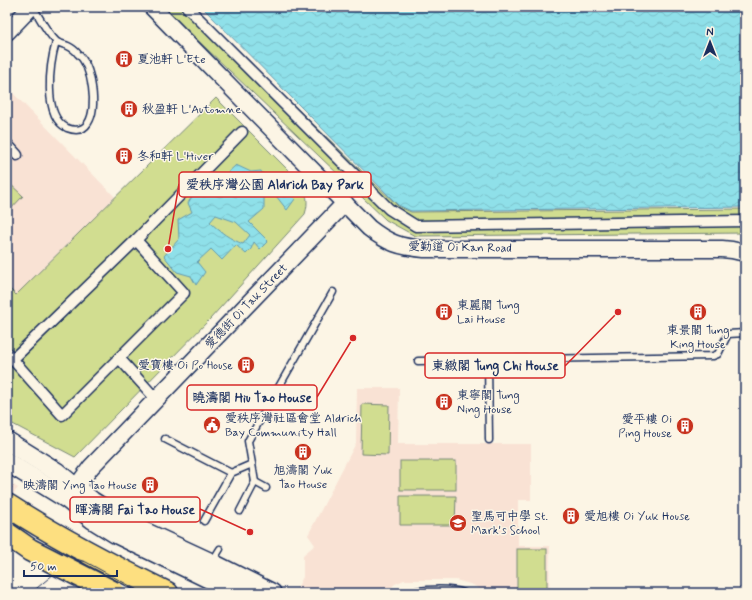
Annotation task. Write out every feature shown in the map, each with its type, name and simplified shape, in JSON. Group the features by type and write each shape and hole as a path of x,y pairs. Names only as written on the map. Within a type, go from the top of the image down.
{"highway":[{"path":"7,504 40,526 110,565 167,593"},
{"path":"7,534 30,550 114,593"}],"main road":[{"path":"7,441 57,472 71,493 92,519 116,534 238,593"},
{"path":"7,462 71,493 92,501 130,525 216,556 272,593"}],"street":[{"path":"7,32 32,7"},
{"name":"愛勤道 Oi Kan Road","path":"152,7 369,228 382,238 396,244 409,248 424,249 722,249 745,253"},
{"path":"187,7 389,209 416,226 745,221"},
{"path":"136,240 184,293 62,415 10,356 136,240 242,132"},
{"path":"7,144 18,155"},
{"name":"愛德街 Oi Tak Street","path":"71,493 91,467 345,203"},
{"path":"119,358 156,399"}],"lane":[{"path":"32,7 56,42 68,46 83,58 86,64 91,82 91,115 87,125 79,130 73,130 65,127 59,121 51,101 49,78 56,42"},
{"path":"240,511 255,482 248,441 333,292"},
{"path":"418,361 713,356 718,354 728,334 745,334"},
{"path":"488,360 489,440"},
{"path":"165,439 231,473"},
{"path":"204,521 231,473 252,464"},
{"path":"255,482 266,488"},
{"path":"407,593 428,590 455,591 464,593"}],"shaded area":[{"path":"7,87 115,197 16,295 7,286"},
{"path":"357,388 399,388 398,444 531,444 531,500 518,500 518,546 550,546 549,593 485,593 473,585 456,580 404,580 395,584 385,593 302,593 296,590 303,577 303,555 315,545 308,535 356,443"},
{"path":"7,481 18,488 7,502"}],"green space":[{"path":"163,7 192,7 398,206 411,212 745,209 745,233 415,236 386,220"},
{"path":"216,98 300,182 307,198 305,214 210,319 75,457 7,421 7,286 16,295"},
{"path":"7,181 23,196 7,213"},
{"path":"362,404 389,405 388,455 361,454"},
{"path":"400,461 456,461 456,490 400,490"},
{"path":"400,496 456,496 455,525 400,525"},
{"path":"517,549 547,549 547,593 517,593"}],"water":[{"path":"202,7 745,7 745,207 411,211 398,205"},
{"path":"236,165 251,172 261,171 267,183 283,186 295,199 287,210 273,192 264,197 264,209 249,222 268,241 260,249 254,242 251,249 246,254 236,245 222,260 211,249 197,262 205,272 196,285 191,276 177,272 164,256 179,239 178,220 192,212 188,203 196,190 210,189","holes":["216,215 236,222 250,235 243,244 225,235 210,222"]}],"tram line":[{"path":"31,593 73,558 86,562 143,593"}],"place":[{"name":"夏池軒 L'Ete","path":"124,59"},
{"name":"秋盈軒 L'Automne","path":"129,109"},
{"name":"冬和軒 L'Hiver","path":"124,156"},
{"name":"愛秩序灣公園 Aldrich Bay Park","path":"168,249"},
{"name":"東麗閣 Tung Lai House","path":"444,312"},
{"name":"東緻閣 Tung Chi House","path":"618,312"},
{"name":"東景閣 Tung King House","path":"698,312"},
{"name":"曉濤閣 Hiu Tao House","path":"353,338"},
{"name":"愛寶樓 Oi Po House","path":"246,365"},
{"name":"東寧閣 Tung Ning House","path":"444,402"},
{"name":"愛秩序灣社區會堂 Aldrich Bay Community Hall","path":"212,425"},
{"name":"愛平樓 Oi Ping House","path":"685,426"},
{"name":"旭濤閣 Yuk Tao House","path":"303,452"},
{"name":"映濤閣 Ying Tao House","path":"150,485"},
{"name":"愛旭樓 Oi Yuk House","path":"571,516"},
{"name":"聖馬可中學 St. Mark's School","path":"458,523"},
{"name":"暉濤閣 Fai Tao House","path":"250,532"}]}
